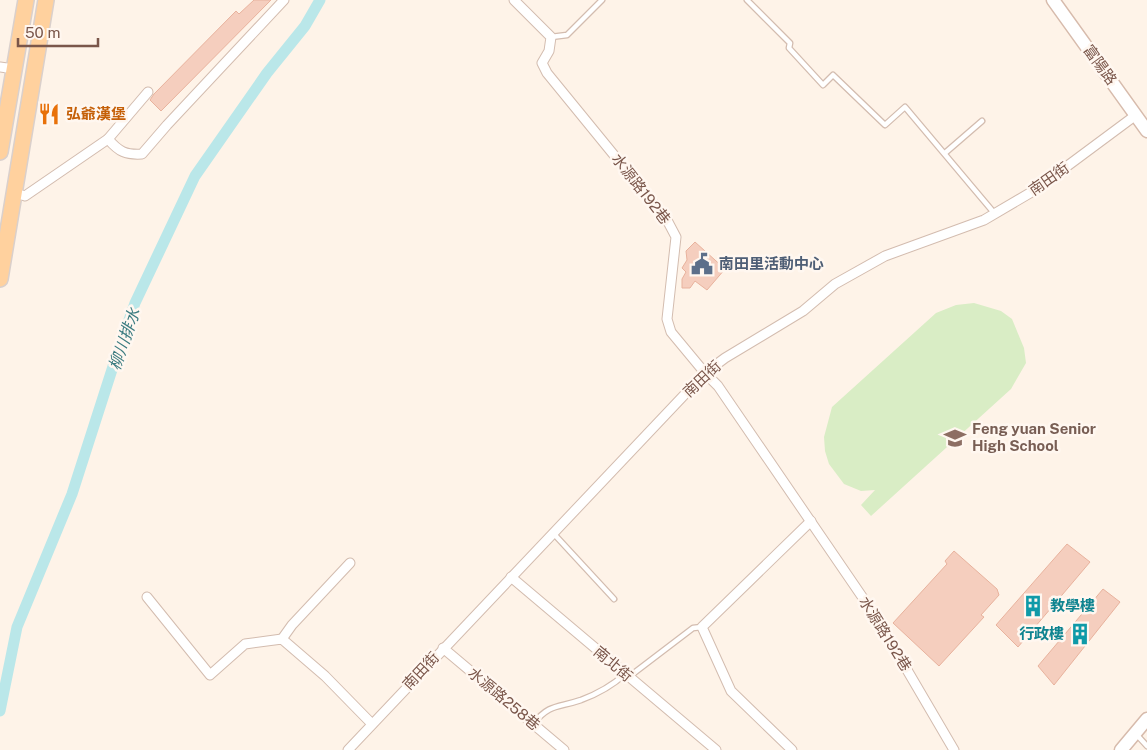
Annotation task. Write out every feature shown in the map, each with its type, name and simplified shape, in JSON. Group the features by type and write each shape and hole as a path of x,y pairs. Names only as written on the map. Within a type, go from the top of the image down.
{"main road":[{"path":"0,152 7,68 26,0"},
{"path":"1,272 46,0"}],"street":[{"path":"108,139 116,149 128,155 142,154 166,125 284,0"},
{"path":"514,0 551,37"},
{"name":"富陽路","path":"1053,0 1147,131"},
{"name":"水源路192巷","path":"551,37 549,51 542,63 547,73 644,189 667,220 676,237 667,319 671,332 718,386 876,617 954,750"},
{"path":"15,193 25,196 108,139 148,92"},
{"name":"南田街","path":"348,750 705,373 725,358 803,311 835,284 885,256 938,238 995,214 1035,190 1136,115"},
{"path":"792,750 731,692 702,627 810,521"},
{"path":"147,598 210,675 245,644 282,639 350,563"},
{"name":"南北街","path":"511,577 716,750"},
{"path":"282,639 326,676 372,724"},
{"name":"水源路258巷","path":"443,648 564,750"},
{"path":"1121,750 1147,719"}],"lane":[{"path":"551,37 567,35 602,0"},
{"path":"747,0 790,43 789,48 823,85 833,75 885,125 905,107 995,214"},
{"path":"945,153 982,121"},
{"path":"553,533 614,599"},
{"path":"533,724 550,708 592,696 614,684 693,628 702,627"},
{"path":"1135,733 1147,746"}],"green space":[{"path":"974,303 1001,311 1012,319 1024,348 1026,363 1011,389 871,516 861,505 875,490 861,491 844,484 829,464 825,451 824,437 832,407 936,313 956,305"}],"building":[{"path":"254,0 271,0 161,111 150,100 154,94 236,11 239,14"},
{"name":"南田里活動中心","path":"695,242 725,269 707,290 695,281 690,288 682,288 682,279 686,272 682,268 687,260 686,251"},
{"name":"教學樓","path":"1067,544 1090,562 1018,647 996,625"},
{"path":"954,551 997,589 999,595 981,615 984,617 939,666 893,623 947,564 945,561"},
{"name":"行政樓","path":"1103,589 1120,602 1054,685 1038,666"}],"waterway":[{"name":"柳川排水","path":"0,711 17,627 72,494 135,303 195,176 267,73 305,26 320,0"}],"place":[{"name":"弘爺漢堡","path":"49,114"},
{"name":"南田里活動中心","path":"702,264"},
{"name":"Feng yuan Senior High School","path":"955,438"},
{"name":"教學樓","path":"1033,606"},
{"name":"行政樓","path":"1080,634"}]}
